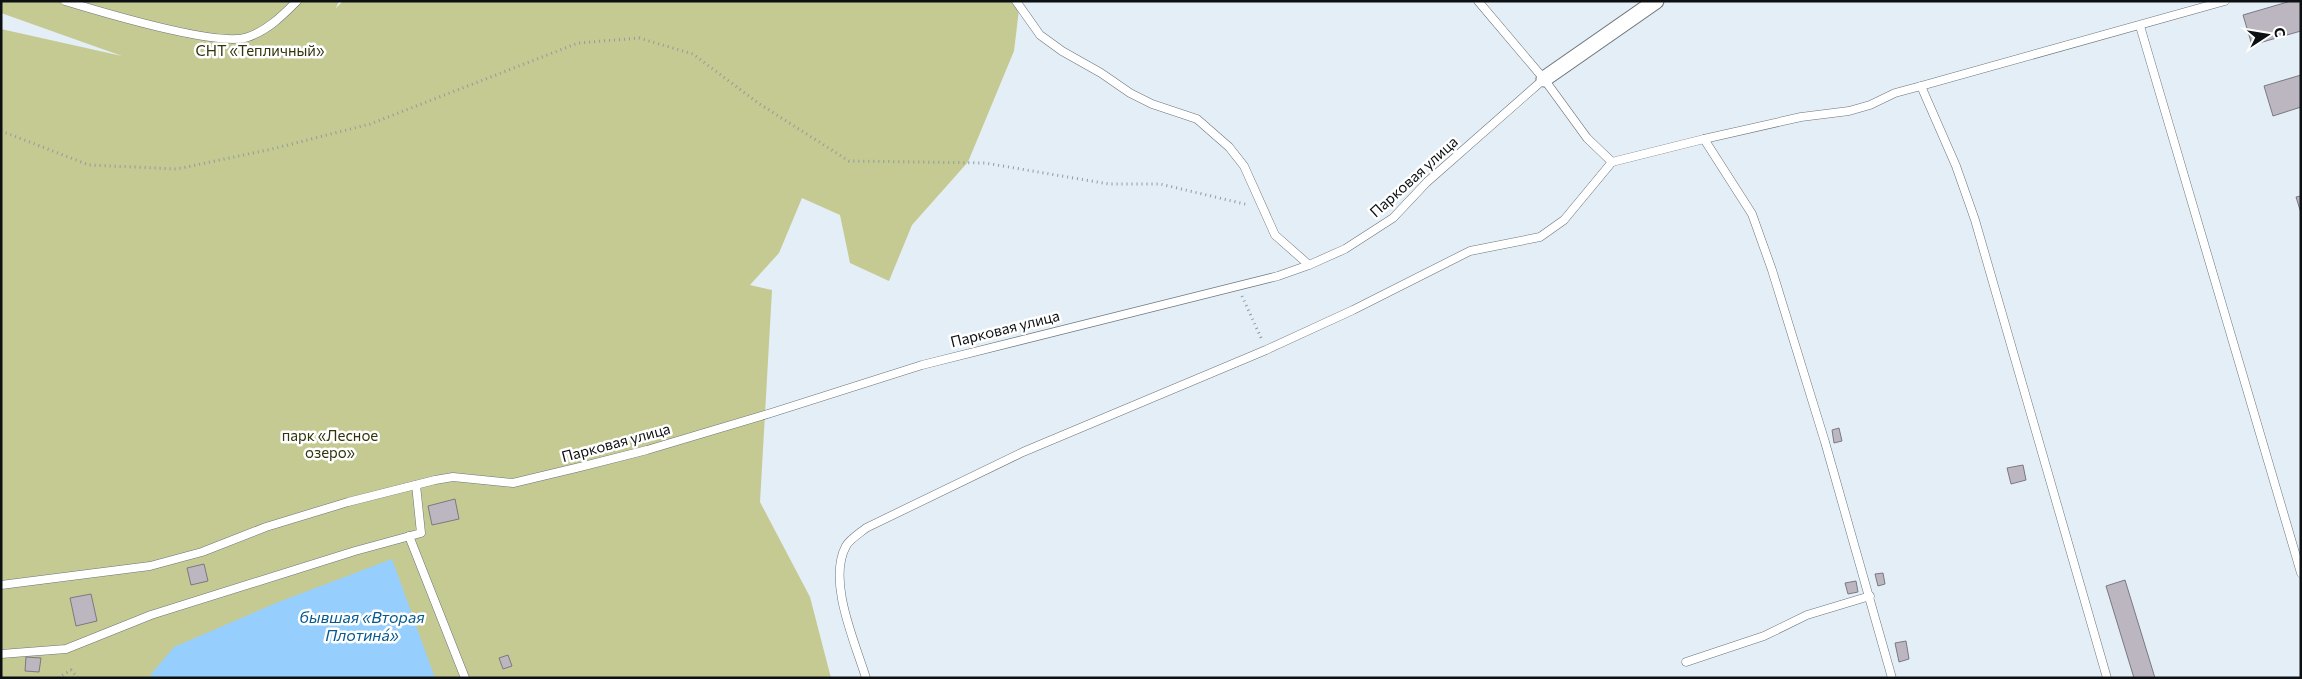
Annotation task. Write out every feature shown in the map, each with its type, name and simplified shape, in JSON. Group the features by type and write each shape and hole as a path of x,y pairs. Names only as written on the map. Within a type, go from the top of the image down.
{"street":[{"path":"1544,79 1656,1"}],"lane":[{"path":"64,1 118,17 216,39 246,38 274,24 296,1"},
{"path":"1016,1 1040,35 1062,52 1137,96 1197,119 1244,166 1275,235 1310,266"},
{"path":"1478,1 1544,79 1587,138 1612,162"},
{"path":"866,678 842,602 840,567 847,545 866,528 1024,452 1266,350 1353,310 1470,251 1540,237 1564,220 1612,162 1704,138 1801,117 1849,111 1870,105 1895,93 2225,1"},
{"path":"2140,26 2301,573"},
{"name":"Парковая улица","path":"1,585 150,566 202,552 266,527 339,505 453,477 513,483 580,467 752,419 922,365 1310,266 1345,249 1393,218 1428,182 1544,79"},
{"path":"1920,86 1956,166 1975,220 2107,678"},
{"path":"1704,138 1752,214 1772,270 1870,596 1892,678"},
{"path":"1,654 66,649 151,615 421,533 416,485"},
{"path":"409,536 465,678"},
{"path":"1686,662 1764,636 1807,615 1870,596"}],"path":[{"path":"1,131 89,165 177,169 272,149 370,124 578,43 639,38 693,54 758,103 849,162 985,163 1109,184 1160,184 1262,208"},
{"path":"1237,286 1266,350"},
{"path":"70,662 71,670 78,678"},
{"path":"58,678 71,670"}],"green space":[{"name":"парк «Лесное озеро»","path":"1,1 339,1 336,8 343,1 1020,1 1014,51 968,162 912,225 889,281 850,263 840,215 802,198 779,253 750,285 772,290 760,502 810,597 831,678 1,678 1,29 122,56 1,13"}],"water":[{"name":"бывшая «Вторая Плотинá»","path":"392,559 435,678 148,678 174,647 276,603"}],"building":[{"path":"2291,1 2301,1 2301,31 2252,45 2243,15"},
{"path":"2301,75 2301,107 2273,116 2264,86"},
{"path":"2301,196 2301,213 2296,197"},
{"path":"1839,428 1842,441 1834,443 1832,430"},
{"path":"2023,465 2026,480 2011,484 2007,468"},
{"path":"455,499 459,519 432,525 428,506"},
{"path":"204,564 208,581 191,585 187,568"},
{"path":"1883,573 1885,584 1878,586 1875,574"},
{"path":"2125,580 2155,678 2134,678 2106,586"},
{"path":"1856,581 1858,592 1848,594 1845,583"},
{"path":"91,594 97,621 76,626 70,598"},
{"path":"1906,641 1909,659 1899,662 1895,643"},
{"path":"508,655 512,666 503,669 499,658"},
{"path":"26,657 41,658 39,672 25,671"}],"park label":[{"name":"СНТ «Тепличный»","path":"260,51"}]}
